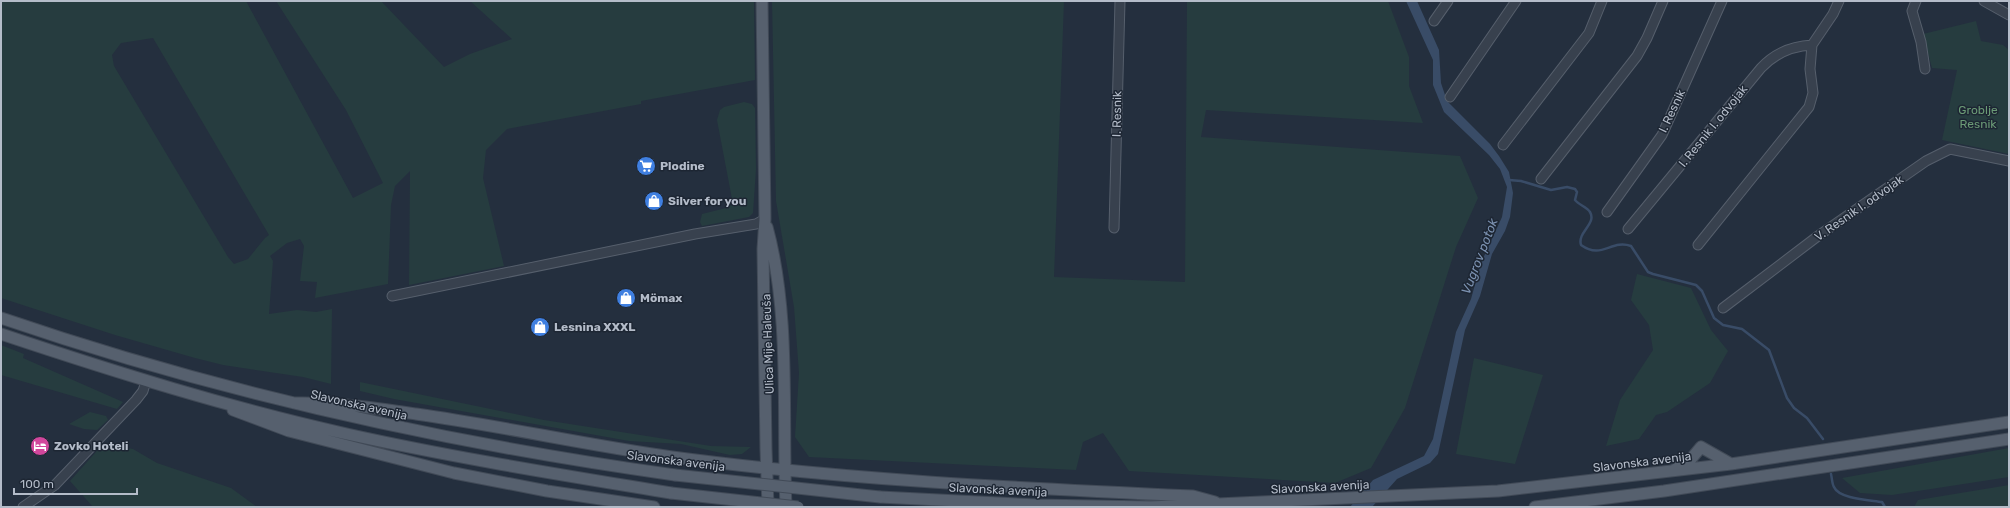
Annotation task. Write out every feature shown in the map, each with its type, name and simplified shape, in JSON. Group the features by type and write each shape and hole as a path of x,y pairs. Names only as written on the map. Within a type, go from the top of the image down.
{"main road":[{"name":"Ulica Mije Haleuša","path":"762,1 764,219 762,249 768,507"},
{"name":"Ulica Mije Haleuša","path":"764,219 773,256 781,310 786,507"},
{"name":"Slavonska avenija","path":"1,318 173,372 294,403 475,444 675,475 880,497 1045,505 1151,507 1227,505 1498,492 1731,464 2009,422"},
{"path":"1,334 146,381 346,434 463,458 671,493 798,507"},
{"path":"208,398 248,417 289,431 454,473 547,491 654,507"},
{"path":"294,403 329,403 384,409 668,456 784,470 975,486 1194,496 1227,505"},
{"path":"1535,507 1664,491 2009,439"},
{"path":"1672,472 1692,459 1701,447 1731,464"}],"street":[{"name":"I. Resnik","path":"1114,228 1120,1"},
{"path":"1434,21 1448,1"},
{"path":"1450,97 1516,1"},
{"path":"1503,145 1589,33 1602,1"},
{"path":"1541,179 1637,56 1647,38 1663,1"},
{"name":"I. Resnik","path":"1607,212 1662,135 1722,1"},
{"path":"1698,245 1809,106 1813,93 1810,69 1812,45 1833,14 1839,1"},
{"path":"1916,1 1912,11 1921,42 1925,69"},
{"path":"1984,1 2009,15"},
{"name":"I. Resnik I. odvojak","path":"1628,229 1771,58 1786,50 1801,45 1812,45"},
{"name":"V. Resnik I. odvojak","path":"1723,308 1818,236 1926,161 1950,149 2009,161"},
{"path":"392,296 695,234 756,224 764,219"},
{"path":"23,507 55,485 136,400 146,381"}],"green space":[{"path":"1,1 246,1 353,198 383,183 346,110 276,1 381,1 444,67 470,54 512,39 470,1 754,1 755,80 641,101 641,104 507,129 486,150 483,178 504,266 409,285 410,171 395,186 391,205 388,284 315,298 317,282 300,281 304,246 300,239 287,243 270,256 273,261 269,314 297,310 316,312 332,309 331,384 303,377 223,365 195,358 115,335 1,298","holes":["153,38 269,235 248,259 234,264 228,257 114,66 112,55 121,43"]},
{"path":"772,1 1064,1 1054,277 1185,282 1187,1 1388,1 1409,57 1409,86 1423,123 1206,110 1201,137 1460,156 1478,198 1456,247 1405,408 1371,468 1335,483 1129,471 1103,433 1083,442 1076,470 809,457 795,437 799,373 794,307 776,201"},
{"name":"Groblje Resnik","path":"1976,21 1981,41 2003,45 2009,50 2009,154 1942,140 1957,70 1932,68 1923,34"},
{"path":"744,102 752,104 755,108 756,169 753,213 749,217 702,226 700,222 702,214 726,208 732,199 717,120 720,110 724,107"},
{"path":"1637,274 1691,288 1711,330 1728,351 1710,383 1667,412 1656,415 1639,439 1606,446 1620,400 1653,350 1649,325 1631,300"},
{"path":"1,345 24,354 23,358 123,402 117,409 1,375"},
{"path":"1474,358 1543,375 1515,464 1456,454"},
{"path":"360,382 544,420 711,446 751,447 742,454 730,455 681,444 629,441 394,399 360,391"},
{"path":"90,412 106,416 108,420 97,430 84,429 69,424"},
{"path":"104,443 133,449 157,463 231,488 257,507 93,507 70,481"},
{"path":"2009,448 2009,477 1892,495 1860,493 1842,478"},
{"path":"2009,485 2009,507 1914,507 1918,500"}],"water":[{"path":"1406,1 1417,1 1439,50 1441,83 1447,101 1490,144 1499,156 1509,172 1513,193 1510,217 1505,231 1492,254 1480,296 1465,330 1438,454 1430,463 1397,479 1372,507 1350,507 1373,480 1424,456 1433,439 1456,332 1471,299 1481,263 1502,217 1507,187 1500,169 1489,155 1444,112 1433,85 1433,60"}],"waterway":[{"path":"1509,180 1521,181 1551,190 1567,187 1575,189 1577,192 1575,200 1589,210 1591,216 1591,220 1582,236 1581,245 1588,249 1595,250 1601,250 1618,245 1631,246 1648,272 1696,285 1702,291 1714,318 1723,325 1742,329 1769,350 1787,398 1794,408 1807,418 1823,439"},
{"path":"1831,474 1832,483 1837,491 1855,498 1882,502 1885,507"}],"place":[{"name":"Plodine","path":"646,166"},
{"name":"Silver for you","path":"654,201"},
{"name":"Mömax","path":"626,298"},
{"name":"Lesnina XXXL","path":"540,327"},
{"name":"Zovko Hoteli","path":"40,446"}],"water label":[{"name":"Vugrov potok","path":"1479,256"}]}
